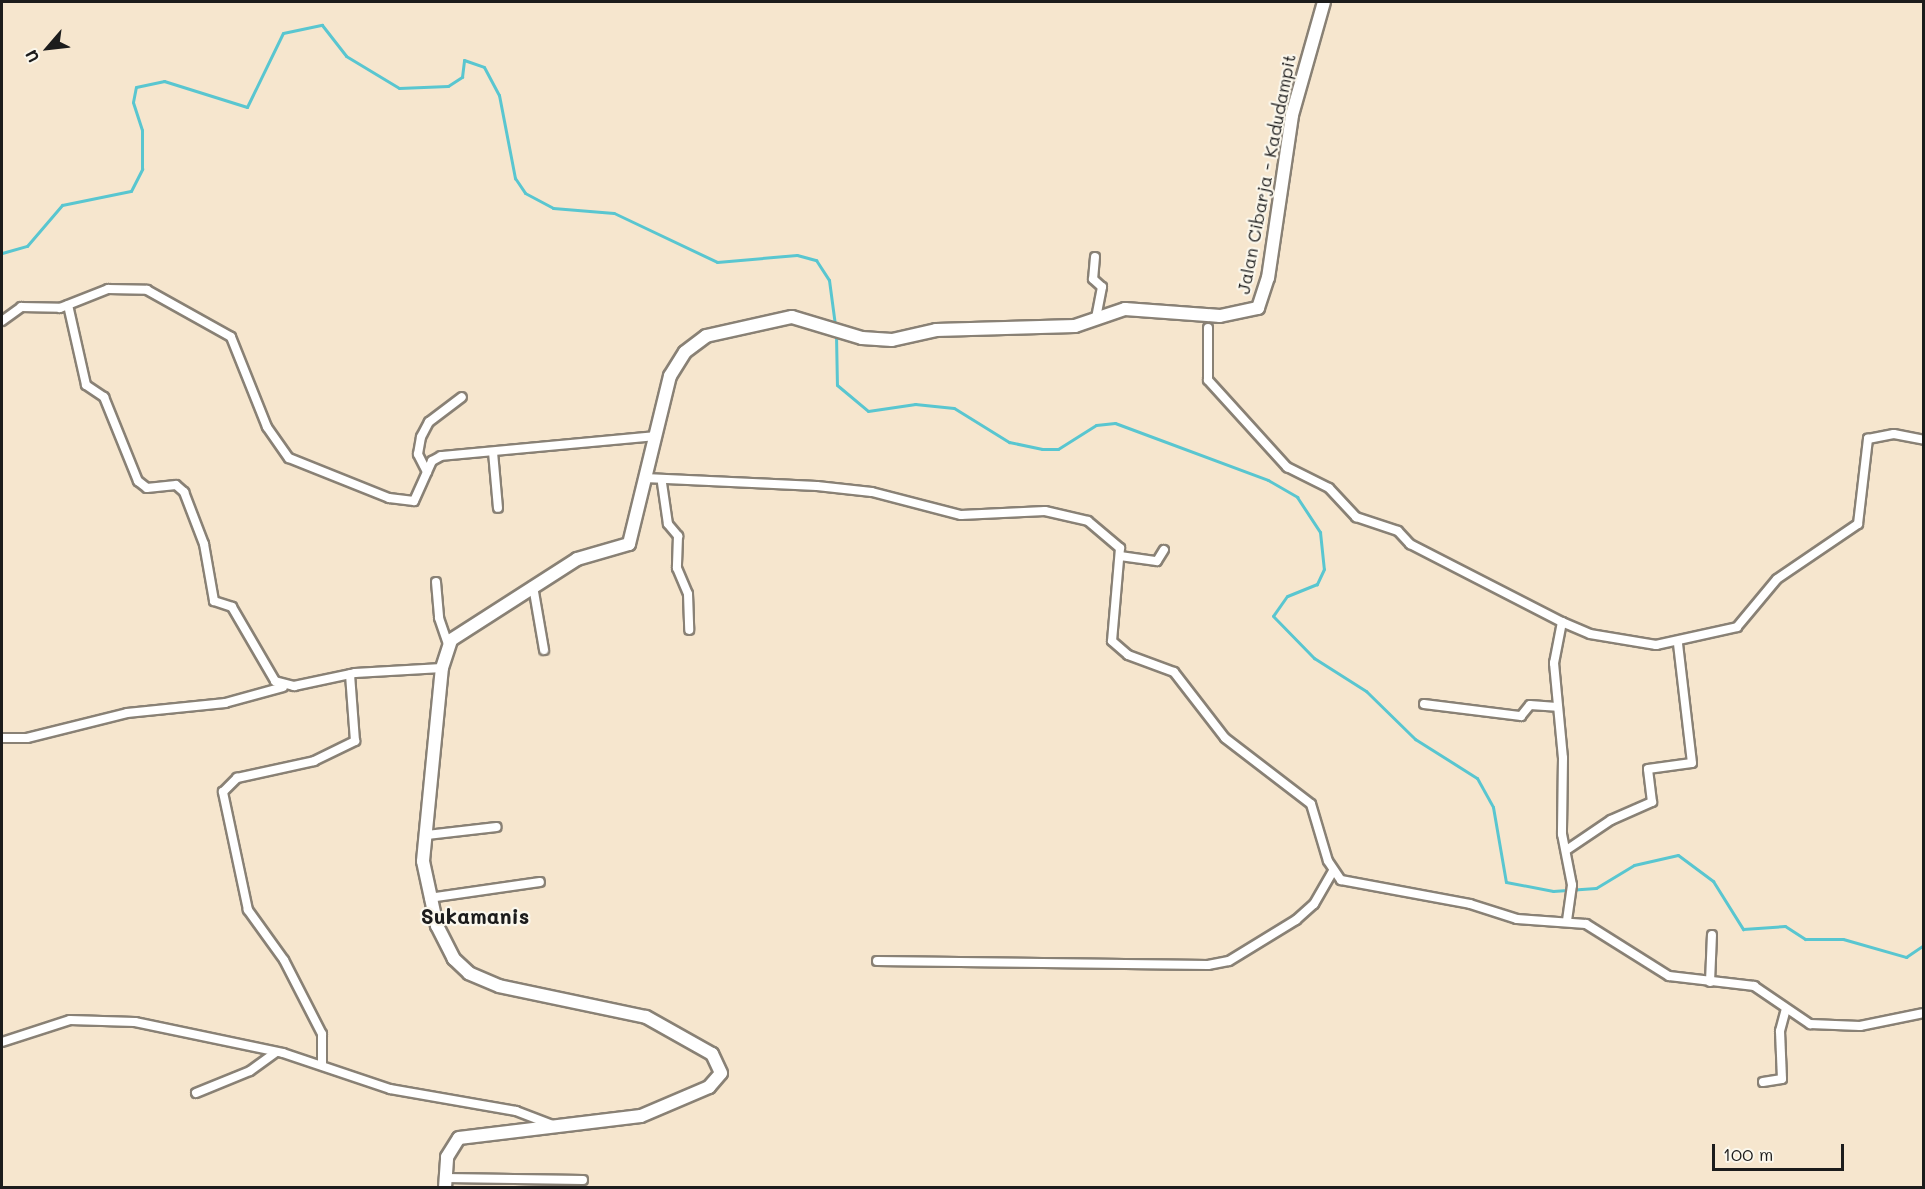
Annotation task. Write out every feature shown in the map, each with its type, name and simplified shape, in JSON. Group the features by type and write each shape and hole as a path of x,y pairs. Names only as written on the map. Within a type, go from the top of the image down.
{"street":[{"name":"Jalan Cibarja - Kadudampit","path":"448,644 577,559 629,544 675,365 695,343 734,326 792,317 862,338 892,340 936,330 1032,331 1096,318 1125,309 1220,316 1258,308 1268,278 1292,116 1324,2"},
{"path":"1095,257 1093,279 1102,287 1096,318"},
{"path":"2,321 21,308 68,305 108,289 147,290 231,337 267,427 283,452 305,468 409,501 427,472 441,456 655,436"},
{"path":"68,305 86,385 104,397 138,481 147,488 176,485 184,492 204,544 215,604 232,607 263,666 284,687"},
{"path":"1208,328 1204,372 1208,380 1287,467 1329,488 1356,517 1398,531 1410,544 1590,634 1678,644 1737,627 1777,579 1811,552 1854,528 1868,439 1894,435 1923,440"},
{"path":"427,472 418,454 421,437 432,419 462,397"},
{"path":"493,452 498,508"},
{"path":"645,478 662,483 872,492 962,515 1045,511 1074,516 1106,532 1118,543 1120,556 1112,641 1128,655 1174,672 1224,738 1311,804 1333,871 1341,880 1364,887 1470,904 1517,919 1567,921 1605,932 1678,980 1754,986 1802,1022 1831,1027 1923,1013"},
{"path":"662,483 668,524 678,536 677,568 688,594 689,630"},
{"path":"1120,556 1157,561 1164,550"},
{"path":"436,582 439,618 448,644 442,668 428,835 423,861 429,898 444,944 469,974 499,986 646,1017 719,1063 722,1073 709,1087 665,1108 559,1128 459,1138 447,1157 445,1183 584,1180"},
{"path":"533,586 544,650"},
{"path":"1562,622 1554,663 1562,834 1568,849 1572,885 1567,921"},
{"path":"1568,849 1611,820 1652,802 1648,769 1692,763 1678,644"},
{"path":"2,738 27,738 127,713 225,703 284,687 350,674 442,668"},
{"path":"322,1065 322,1034 284,960 248,910 223,792 237,778 314,761 355,741 350,674"},
{"path":"1424,704 1521,716 1530,705 1557,707"},
{"path":"428,835 497,827"},
{"path":"877,961 1208,965 1229,961 1296,920 1314,904 1333,871"},
{"path":"429,898 540,882"},
{"path":"1710,982 1712,935"},
{"path":"1764,1082 1782,1079 1779,1031 1786,1009"},
{"path":"2,1042 40,1028 97,1017 276,1052 322,1065 390,1089 533,1115 559,1128"},
{"path":"196,1094 250,1071 276,1052"}],"waterway":[{"path":"2,253 27,246 62,205 131,191 142,169 142,130 133,102 136,87 164,81 247,107 283,33 322,25 346,56 399,88 448,86 462,77 464,60 484,67 499,95 515,178 525,193 553,208 614,213 717,262 797,255 816,260 829,280 835,325"},
{"path":"836,335 837,385 868,411 915,404 954,408 1009,442 1042,449 1058,449 1096,425 1115,423 1268,480 1297,497 1320,532 1324,569 1317,584 1287,596 1273,616 1314,658 1366,691 1415,739 1477,778 1493,807 1506,882 1553,891 1596,888 1634,865 1678,855 1713,881 1743,929 1785,926 1805,939 1843,939 1906,957 1924,945"}],"district":[{"name":"Sukamanis","path":"475,916"}]}
